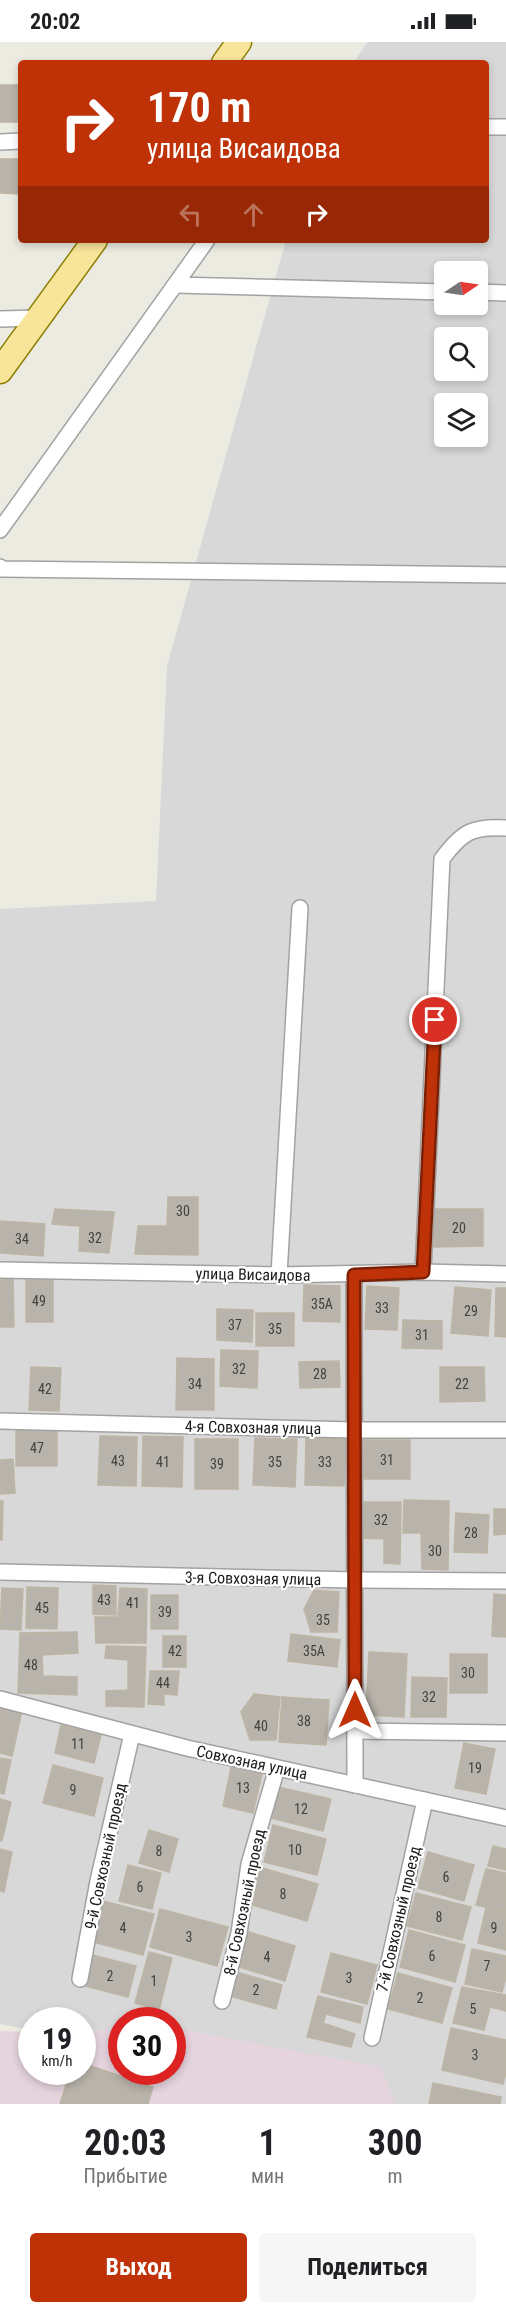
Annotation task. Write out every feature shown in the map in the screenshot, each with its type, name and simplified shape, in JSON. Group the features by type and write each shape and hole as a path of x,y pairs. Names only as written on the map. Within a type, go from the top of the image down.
{"main road":[{"path":"226,60 239,42"},
{"path":"0,370 93,243"}],"street":[{"path":"489,127 506,127"},
{"path":"0,142 18,141"},
{"path":"0,530 205,243"},
{"path":"175,285 434,292"},
{"path":"488,292 506,293"},
{"path":"0,320 38,318"},
{"path":"0,567 3,569 506,575"},
{"path":"423,1272 442,859 453,844 472,830 506,828"},
{"path":"279,1275 300,908"},
{"name":"улица Висаидова","path":"0,1270 279,1275 423,1272 506,1274"},
{"path":"354,1275 355,1785"},
{"name":"4-я Совхозная улица","path":"0,1421 354,1430 506,1430"},
{"name":"3-я Совхозная улица","path":"0,1572 506,1581"},
{"name":"Совхозная улица","path":"0,1699 132,1734 506,1818"},
{"path":"355,1731 506,1733"},
{"name":"9-й Совхозный проезд","path":"80,1979 98,1881 132,1734"},
{"name":"8-й Совхозный проезд","path":"222,2001 239,1933 249,1864 277,1768"},
{"name":"7-й Совхозный проезд","path":"372,2038 425,1800"}],"shaded area":[{"path":"368,42 506,42 506,2104 367,2104 186,2064 186,2007 108,2007 108,2047 96,2045 96,2007 18,2007 18,2027 0,2024 0,909 156,901 167,666 285,243 489,243 489,60 355,60"},
{"path":"108,2029 108,2085 186,2085 186,2030 381,2067 395,2104 0,2104 0,2031 18,2032 18,2085 96,2085 96,2030"}],"building":[{"path":"0,85 18,85 18,122 0,122"},
{"path":"0,159 18,159 18,194 0,193"},
{"path":"168,1197 198,1197 198,1255 135,1254 138,1226 167,1226"},
{"path":"55,1209 114,1212 109,1253 79,1251 80,1226 52,1224"},
{"path":"434,1209 483,1209 483,1246 434,1247"},
{"path":"0,1221 45,1224 43,1256 0,1253"},
{"path":"13,1279 14,1327 0,1327 0,1280"},
{"path":"26,1280 53,1280 53,1322 26,1322"},
{"path":"304,1285 340,1286 340,1322 303,1321"},
{"path":"367,1286 399,1288 397,1330 365,1329"},
{"path":"455,1287 491,1290 488,1336 451,1333"},
{"path":"496,1288 506,1288 506,1337 495,1336"},
{"path":"217,1309 253,1310 252,1342 217,1340"},
{"path":"256,1313 294,1313 294,1346 256,1346"},
{"path":"403,1320 442,1321 442,1349 402,1348"},
{"path":"221,1350 258,1351 257,1388 220,1386"},
{"path":"177,1358 214,1359 214,1410 176,1410"},
{"path":"339,1361 340,1387 300,1388 299,1362"},
{"path":"31,1367 61,1368 59,1411 29,1410"},
{"path":"440,1367 484,1367 485,1401 440,1402"},
{"path":"57,1429 57,1466 16,1466 16,1430"},
{"path":"100,1436 137,1437 136,1486 98,1485"},
{"path":"143,1436 183,1437 182,1487 142,1486"},
{"path":"255,1438 297,1439 295,1487 253,1485"},
{"path":"306,1438 346,1439 344,1486 305,1485"},
{"path":"195,1439 238,1439 238,1489 195,1489"},
{"path":"364,1440 410,1440 410,1479 364,1479"},
{"path":"13,1459 15,1493 0,1494 0,1460"},
{"path":"404,1500 449,1501 448,1570 422,1569 421,1533 403,1533"},
{"path":"0,1501 3,1501 2,1540 0,1540"},
{"path":"362,1502 401,1502 400,1564 384,1563 384,1539 360,1538"},
{"path":"494,1509 506,1509 506,1534 494,1535"},
{"path":"456,1513 489,1515 487,1553 454,1552"},
{"path":"93,1585 116,1586 116,1615 93,1614"},
{"path":"27,1587 58,1588 57,1629 26,1628"},
{"path":"2,1588 23,1589 21,1630 0,1629"},
{"path":"120,1588 147,1589 146,1643 96,1643 95,1617 118,1617"},
{"path":"314,1590 339,1592 337,1632 311,1632 304,1609"},
{"path":"494,1594 506,1595 506,1637 492,1636"},
{"path":"151,1595 178,1595 178,1629 151,1629"},
{"path":"77,1632 78,1653 42,1655 43,1676 77,1677 77,1695 18,1693 20,1633"},
{"path":"291,1634 340,1640 337,1667 288,1661"},
{"path":"163,1636 186,1636 186,1667 163,1667"},
{"path":"106,1646 146,1647 144,1707 106,1706 106,1691 128,1690 128,1660 105,1658"},
{"path":"369,1652 407,1654 404,1717 366,1715"},
{"path":"450,1654 487,1654 487,1693 450,1693"},
{"path":"150,1671 179,1671 177,1695 164,1694 164,1705 148,1704"},
{"path":"412,1677 447,1678 446,1717 411,1717"},
{"path":"254,1694 280,1697 276,1740 250,1740 241,1712"},
{"path":"282,1697 329,1700 326,1745 279,1742"},
{"path":"0,1706 22,1711 12,1756 0,1753"},
{"path":"61,1725 101,1735 94,1763 55,1753"},
{"path":"464,1743 495,1749 486,1794 455,1788"},
{"path":"0,1758 11,1760 4,1794 0,1793"},
{"path":"232,1763 263,1770 253,1813 223,1806"},
{"path":"53,1765 103,1778 94,1816 43,1803"},
{"path":"278,1787 331,1799 323,1831 271,1818"},
{"path":"0,1799 11,1802 2,1841 0,1840"},
{"path":"273,1825 326,1839 317,1875 264,1862"},
{"path":"149,1830 178,1839 169,1872 139,1863"},
{"path":"493,1846 506,1849 506,1870 488,1866"},
{"path":"0,1849 12,1852 4,1892 0,1891"},
{"path":"428,1852 474,1865 464,1901 418,1888"},
{"path":"128,1865 161,1873 152,1909 119,1901"},
{"path":"259,1867 318,1884 307,1921 249,1904"},
{"path":"486,1869 506,1873 506,1912 476,1905"},
{"path":"416,1893 471,1907 462,1940 407,1926"},
{"path":"103,1901 154,1914 143,1955 93,1942"},
{"path":"486,1908 506,1913 506,1950 478,1943"},
{"path":"160,1909 228,1927 217,1966 150,1947"},
{"path":"409,1930 465,1945 455,1982 400,1967"},
{"path":"249,1932 295,1946 285,1981 239,1967"},
{"path":"472,1949 506,1956 506,1977 502,1992 465,1984"},
{"path":"149,1952 172,1958 160,2007 135,2003"},
{"path":"331,1953 377,1965 367,2004 321,1992"},
{"path":"92,1955 136,1966 128,1997 85,1986"},
{"path":"236,1972 282,1985 276,2009 230,1996"},
{"path":"398,1973 452,1988 442,2023 388,2009"},
{"path":"462,1987 506,1995 506,2011 490,2007 484,2030 453,2023"},
{"path":"318,1996 363,2007 360,2023 326,2014 323,2023 355,2034 351,2047 307,2037"},
{"path":"451,2028 506,2040 506,2073 503,2084 442,2070"},
{"path":"96,2068 108,2072 108,2085 153,2087 148,2104 60,2104 66,2085 96,2085"},
{"path":"433,2083 501,2097 500,2104 429,2104"}],"route":[{"path":"355,1710 354,1275 423,1272 435,1020"}]}
